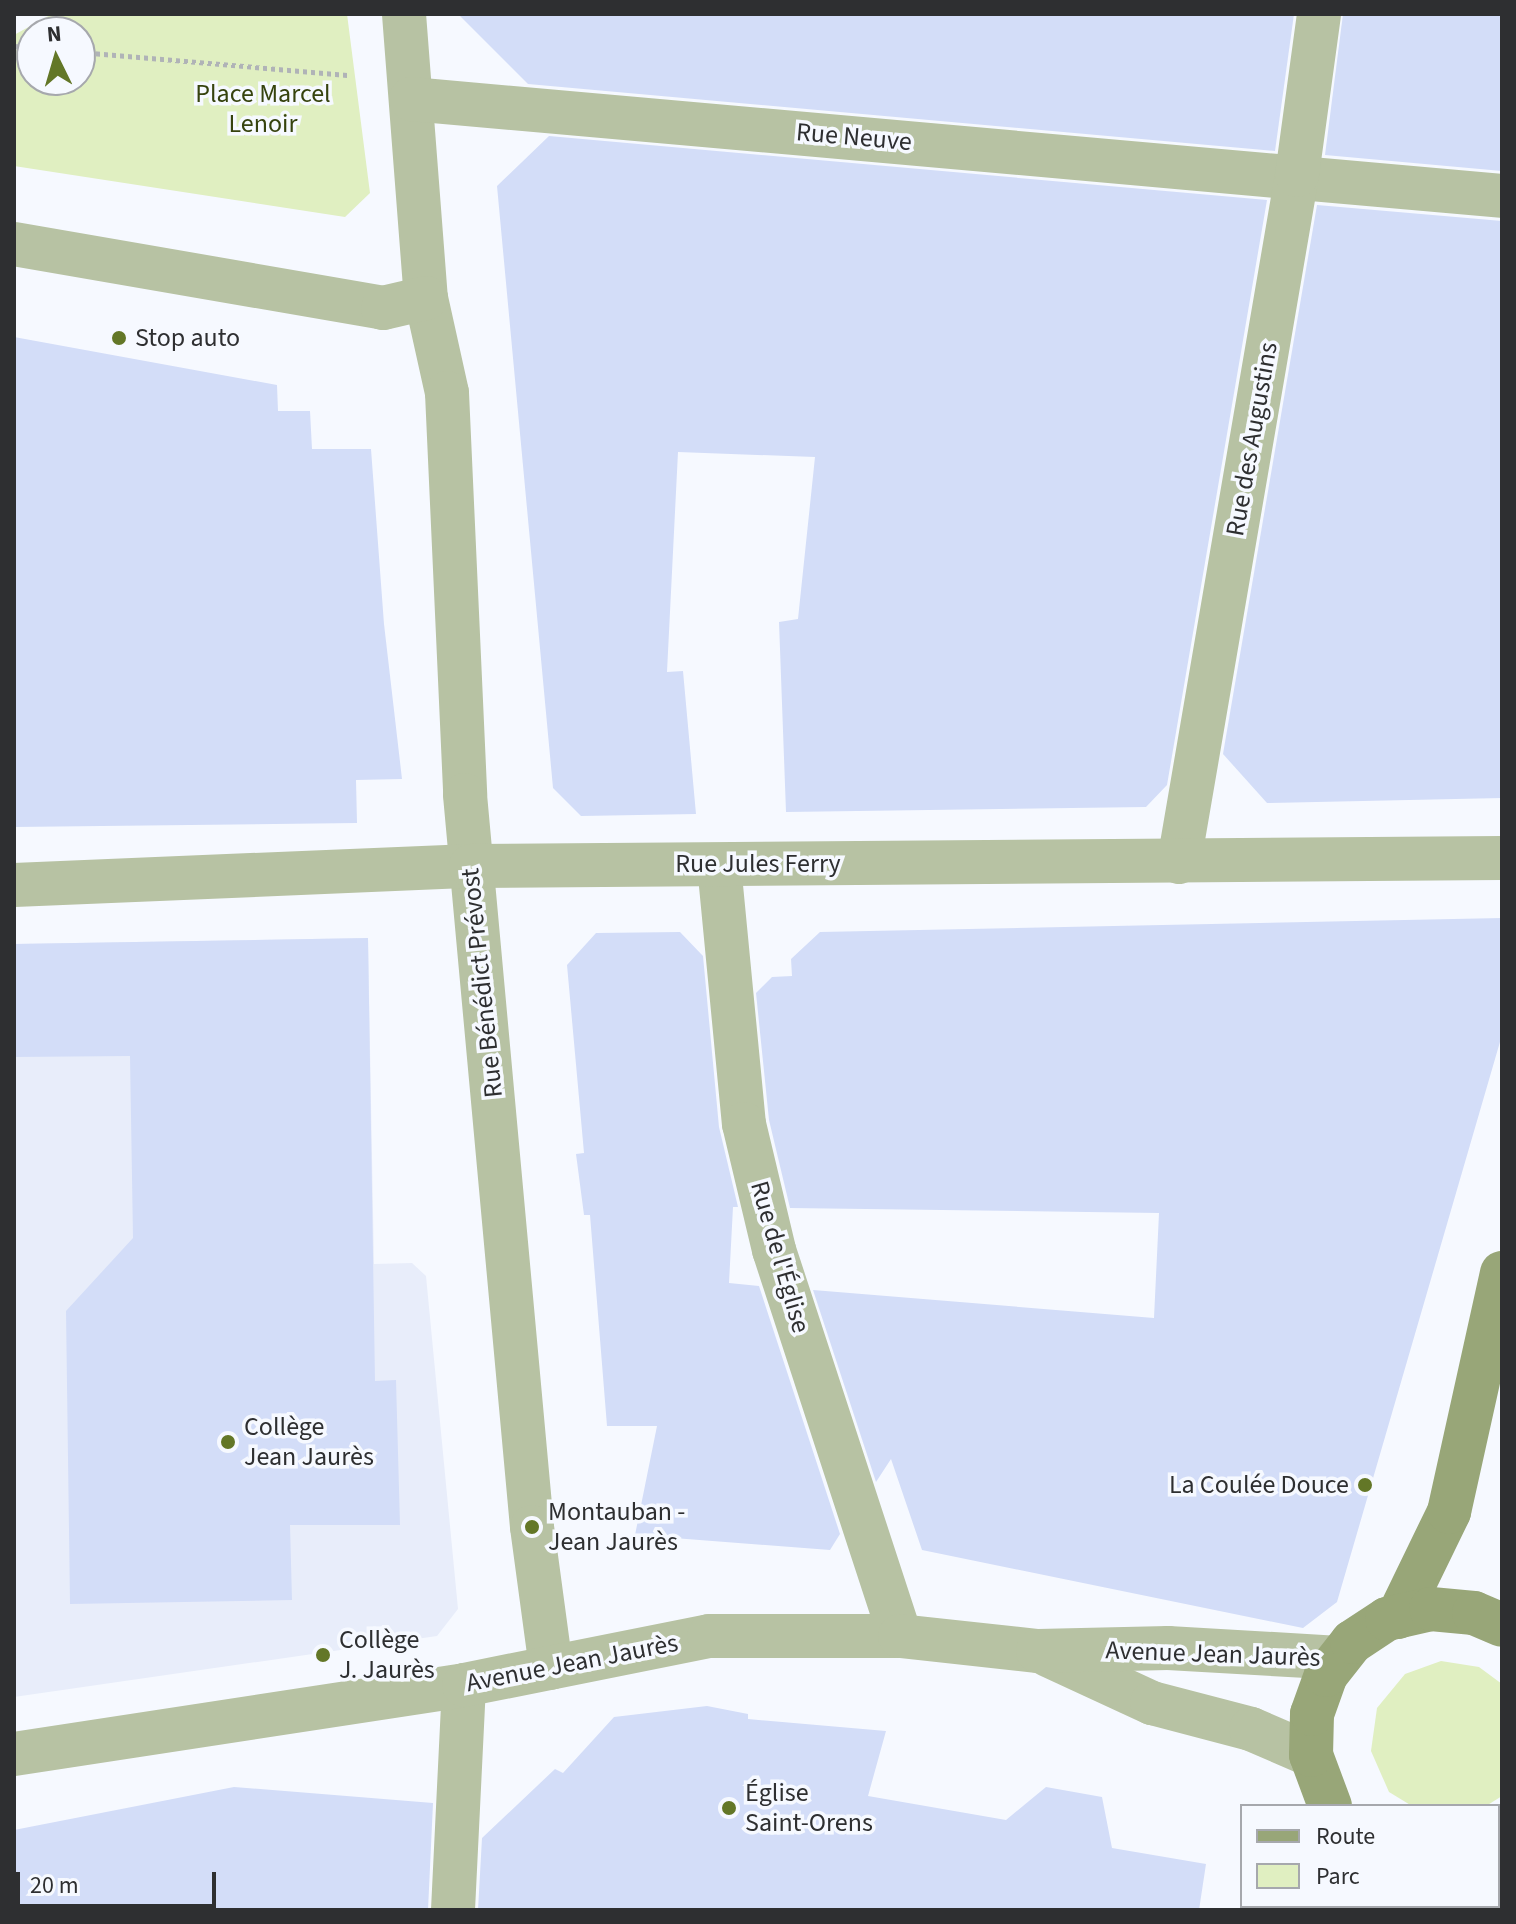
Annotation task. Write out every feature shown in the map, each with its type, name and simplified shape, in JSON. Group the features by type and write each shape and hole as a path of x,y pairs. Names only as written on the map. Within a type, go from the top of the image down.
{"main road":[{"path":"1398,1617 1449,1512 1502,1273"},
{"path":"1329,1804 1311,1755 1312,1714 1326,1675 1352,1642 1398,1617 1431,1609 1474,1613 1502,1625"}],"street":[{"path":"14,244 383,308 426,298 404,14"},
{"name":"Rue des Augustins","path":"1179,862 1297,175 1319,14"},
{"name":"Rue Neuve","path":"409,80 1502,196"},
{"name":"Rue Bénédict Prévost","path":"426,298 447,393 471,866 532,1527 551,1668"},
{"name":"Rue Jules Ferry","path":"14,885 471,866 1502,858"},
{"name":"Rue de l'Église","path":"719,865 744,1124 774,1250 900,1636"},
{"name":"Avenue Jean Jaurès","path":"14,1754 464,1685 709,1636 900,1636 1038,1651 1168,1648 1339,1658"},
{"name":"Avenue Jean Jaurès","path":"1038,1651 1152,1703 1251,1729 1311,1755"},
{"path":"453,1910 464,1685"}],"path":[{"path":"96,53 354,76 375,63 409,80"}],"shaded area":[{"name":"Collège Jean Jaurès","path":"368,938 374,1264 412,1263 426,1276 458,1609 437,1636 14,1697 14,944"}],"green space":[{"name":"Place Marcel Lenoir","path":"52,14 347,14 370,193 345,217 14,166 14,35 16,96 96,96 96,16 48,16"},
{"path":"1441,1661 1479,1667 1502,1684 1502,1796 1489,1804 1409,1804 1389,1792 1371,1751 1377,1708 1405,1674"}],"building":[{"path":"458,14 1294,14 1275,151 528,84"},
{"path":"1343,14 1502,14 1502,171 1325,155"},
{"path":"549,136 1267,200 1167,785 1146,807 786,812 779,622 798,619 815,457 678,452 667,672 683,671 696,814 581,816 553,788 497,186"},
{"path":"1317,205 1502,221 1502,798 1267,803 1223,754"},
{"path":"14,337 277,385 278,411 310,411 312,449 371,449 384,624 402,779 356,780 357,823 14,827"},
{"path":"1502,918 1502,1035 1337,1602 1303,1628 922,1550 891,1459 876,1482 813,1290 1154,1318 1159,1213 790,1208 769,1120 756,993 772,977 792,976 791,959 820,932"},
{"path":"680,932 703,956 719,1127 738,1207 733,1207 729,1283 759,1286 840,1534 830,1550 635,1535 657,1426 607,1426 590,1215 584,1215 576,1154 584,1153 567,965 596,933"},
{"name":"Collège Jean Jaurès","path":"368,938 375,1381 396,1380 400,1525 290,1525 292,1600 70,1604 66,1311 133,1238 130,1056 14,1057 14,944"},
{"name":"Église Saint-Orens","path":"707,1706 748,1714 748,1719 886,1731 868,1796 1006,1820 1046,1787 1102,1797 1112,1848 1206,1864 1199,1910 478,1910 482,1838 555,1769 563,1773 614,1717"},
{"path":"234,1787 433,1803 428,1910 14,1910 14,1830"}],"place":[{"name":"Stop auto","path":"119,338"},
{"name":"Collège Jean Jaurès","path":"228,1442"},
{"name":"La Coulée Douce","path":"1365,1485"},
{"name":"Montauban - Jean Jaurès","path":"532,1527"},
{"name":"Collège J. Jaurès","path":"323,1655"},
{"name":"Église Saint-Orens","path":"729,1808"}]}
